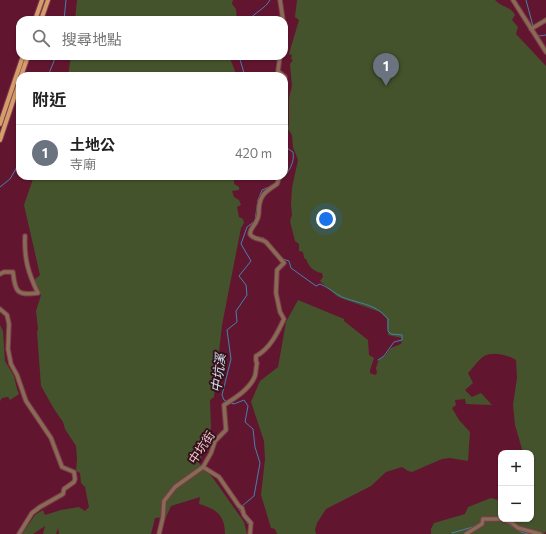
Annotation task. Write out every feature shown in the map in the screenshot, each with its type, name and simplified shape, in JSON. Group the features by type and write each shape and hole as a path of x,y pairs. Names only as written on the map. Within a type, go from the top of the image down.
{"main road":[{"path":"36,16 42,0"},
{"path":"42,16 48,0"},
{"path":"18,72 22,60"},
{"path":"22,72 27,60"},
{"path":"0,140 16,80"},
{"path":"0,124 16,89"}],"street":[{"path":"280,0 282,16"},
{"path":"513,0 533,28 546,52"},
{"path":"533,28 546,20"},
{"path":"279,60 278,71 279,72"},
{"name":"中坑街","path":"159,534 163,517 164,500 175,487 203,467 211,453 215,441 226,430 224,405 241,393 255,376 257,363 256,356 264,350 279,331 284,319 280,312 276,293 278,270 284,263 266,242 253,238 250,231 257,221 262,196 277,183 278,180"},
{"path":"0,274 4,272 12,272 15,287 24,295 38,293 29,276 24,253 25,236"},
{"path":"0,309 7,315 10,328 8,349 11,364 17,375 24,395 51,438 62,467 74,472 75,479 74,482 64,489 63,494 32,513 19,534"},
{"path":"203,467 219,477 241,507 244,515 251,523 250,534"},
{"path":"466,534 482,524 483,520 498,519"},
{"path":"510,522 518,528 540,534"}],"green space":[{"path":"77,0 233,0 232,4 236,9 237,16 75,16"},
{"path":"297,0 495,0 513,12 515,15 512,20 518,27 516,34 546,66 546,531 544,534 431,534 431,529 434,523 465,514 468,507 491,498 498,500 498,522 534,522 534,450 522,450 515,425 513,405 517,378 516,360 505,355 496,354 484,356 468,373 473,383 465,390 472,397 481,393 492,405 466,404 465,399 455,400 456,405 452,408 459,420 470,432 468,461 450,458 442,459 412,472 402,467 386,472 371,486 326,509 317,523 315,530 316,534 277,534 275,529 271,528 261,495 265,459 264,441 251,402 260,381 278,367 286,322 298,300 344,319 344,321 368,340 369,355 374,358 370,373 375,375 377,373 376,368 379,359 385,356 391,348 401,344 402,338 388,335 387,319 380,312 338,297 322,283 320,281 323,277 322,273 317,272 310,267 304,258 303,252 299,251 299,244 295,241 290,221 292,215 292,188 298,160 293,147 292,135 288,129 289,98 292,86 290,64 293,60 291,59 292,55 289,54 299,20 295,17"},
{"path":"70,60 231,60 235,72 69,72"},
{"path":"33,180 234,180 234,184 239,187 239,190 232,191 234,197 239,200 241,205 237,207 239,217 243,219 244,223 241,228 222,325 214,397 210,400 211,428 199,463 213,478 244,522 247,534 225,534 225,527 221,517 210,508 199,504 200,497 171,506 166,517 155,518 151,534 59,534 58,528 56,534 43,534 45,526 33,534 22,534 35,515 43,510 45,515 61,510 79,507 85,511 89,507 85,487 81,483 80,473 76,471 76,446 41,386 36,311 41,295 33,281 40,275 24,205"},
{"path":"0,325 3,331 5,361 14,376 19,394 10,400 8,397 2,398 0,401"}],"waterway":[{"path":"64,16 66,0"},
{"name":"中坑溪","path":"253,16 270,0"},
{"path":"526,0 533,26"},
{"path":"537,34 539,36 546,35"},
{"path":"50,72 54,60"},
{"name":"中坑溪","path":"240,60 244,72"},
{"name":"中坑溪","path":"288,149 293,152 293,160 288,172"},
{"path":"0,187 10,179 16,169"},
{"name":"中坑溪","path":"228,402 224,400 222,395 231,359 227,330 237,322 236,311 247,295 246,285 239,276 251,261 241,244 247,227 255,221 258,200 262,190 271,186"},
{"path":"251,233 253,236 265,239"},
{"path":"283,259 289,261 291,268 316,286 320,284 342,297 372,307 388,319 388,331 391,334 402,335 402,340 394,342 384,356 378,360"},
{"name":"中坑溪","path":"231,403 234,404 244,400 248,406 245,422 253,429 255,447 260,463 254,496 242,506"},
{"name":"中坑溪","path":"240,508 239,509 242,514"},
{"name":"中坑溪","path":"244,518 249,525"},
{"path":"452,533 473,527 482,522"},
{"path":"506,522 521,532 529,534"}],"place":[{"name":"土地公","path":"386,86"}]}
